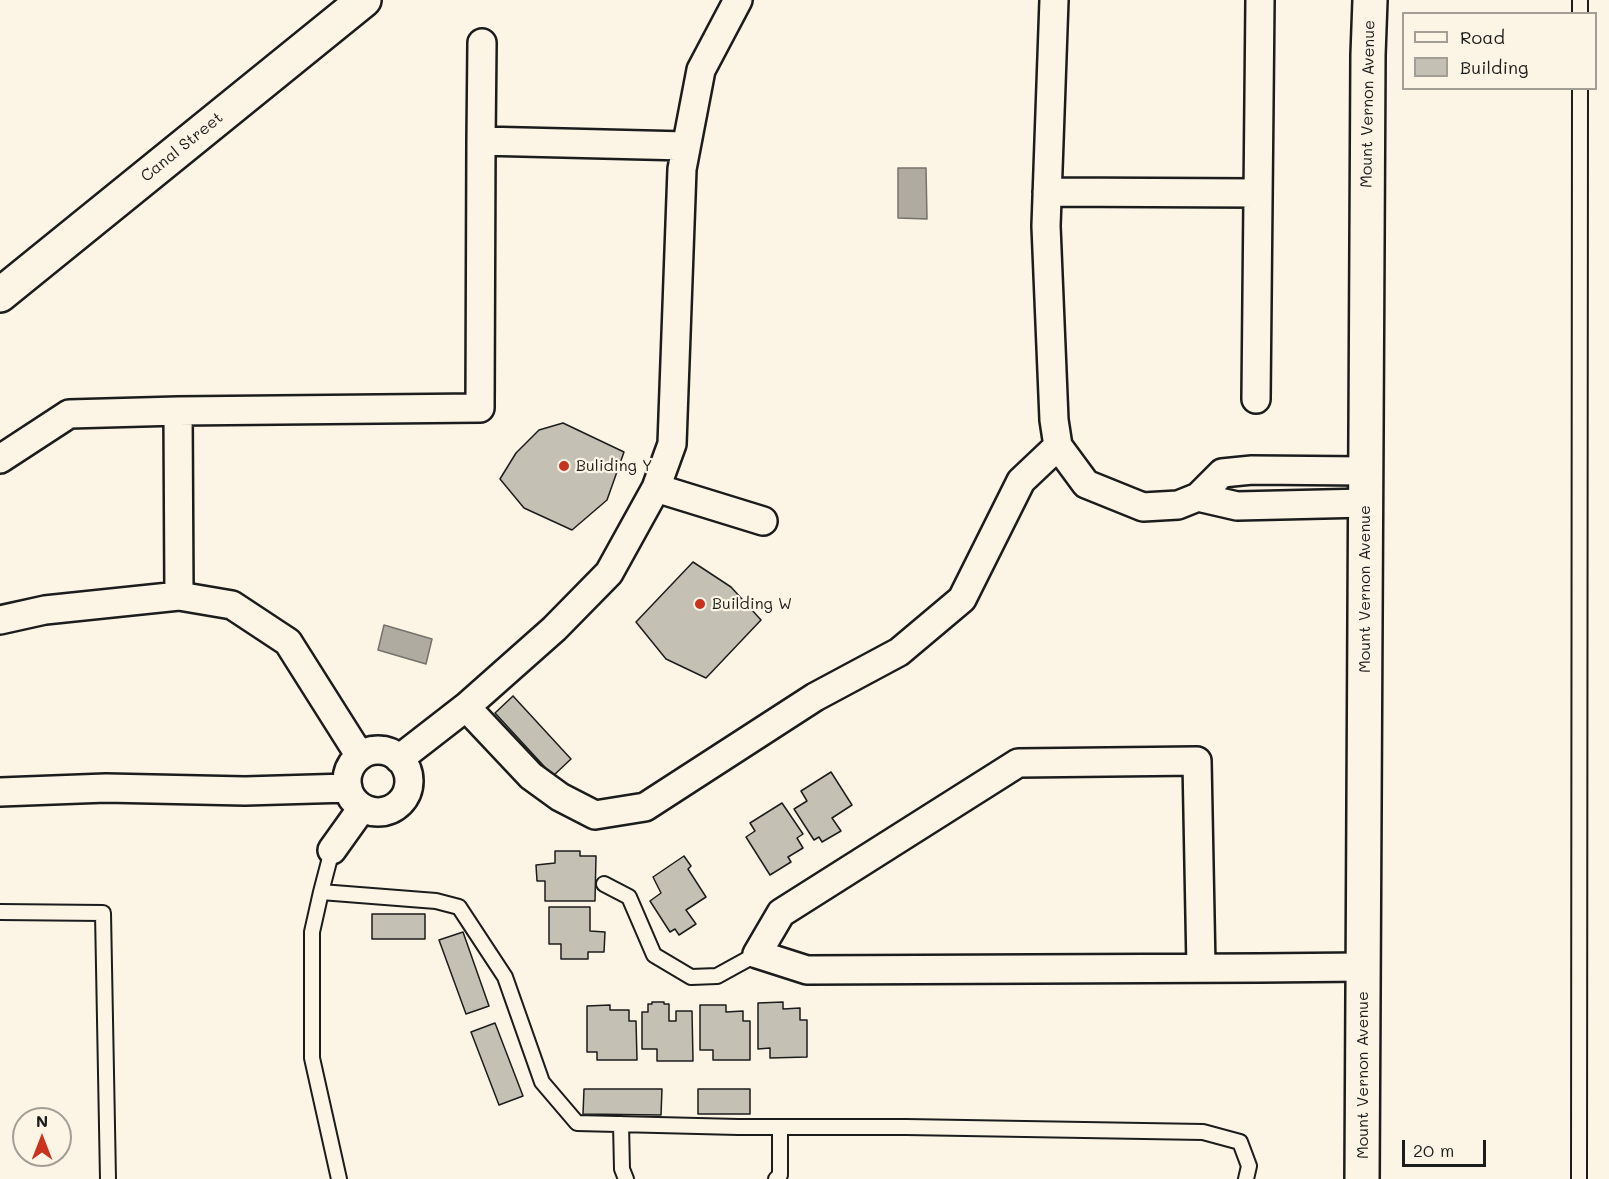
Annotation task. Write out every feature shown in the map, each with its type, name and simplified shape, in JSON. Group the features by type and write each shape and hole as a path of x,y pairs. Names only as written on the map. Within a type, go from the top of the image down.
{"main road":[{"name":"Canal Street","path":"0,296 364,0"},
{"name":"Mount Vernon Avenue","path":"1362,1179 1365,471 1370,0"}],"street":[{"path":"399,759 466,707 554,629 609,573 656,488 672,444 682,169 701,70 738,0"},
{"path":"1054,0 1046,226 1054,420 1058,446 1086,484 1143,507 1178,505 1198,497 1222,472 1365,471"},
{"path":"1256,399 1260,0"},
{"path":"0,459 69,414 480,408 482,44"},
{"path":"481,141 686,146"},
{"path":"1047,192 1257,194"},
{"path":"178,411 179,596"},
{"path":"466,707 531,776 560,797 595,815 645,807 815,698 900,652 962,599 1021,481 1058,446"},
{"path":"656,488 763,521"},
{"path":"1198,497 1237,506 1366,503"},
{"path":"0,620 45,610 179,596 232,605 288,642 360,756"},
{"path":"0,792 106,788 245,791 355,798 382,811 391,808 405,795 409,786 409,776 405,766 390,753 380,750 370,751 353,762 349,770 355,798 332,850"},
{"path":"1201,968 1197,761 1018,763 781,913 757,954 807,970 1201,968 1363,967"}],"lane":[{"path":"1579,1179 1580,90"},
{"path":"332,850 312,932 312,1058 339,1179"},
{"path":"604,884 629,897 654,955 691,978 717,976 757,954"},
{"path":"321,892 436,901 459,907 505,977 542,1082 577,1123 1203,1132 1240,1142 1249,1166 1246,1179"},
{"path":"0,912 104,913 108,1179"},
{"path":"621,1124 622,1169 626,1179"},
{"path":"776,1179 780,1175 780,1127"}],"shaded area":[{"path":"898,168 926,168 927,219 898,218"},
{"path":"384,625 432,639 426,664 378,650"}],"building":[{"name":"Buliding Y","path":"563,423 624,452 607,500 572,530 524,508 500,479 516,453 539,430"},
{"name":"Building W","path":"693,562 731,587 761,620 706,678 666,659 636,622"},
{"path":"513,696 571,759 553,776 495,713"},
{"path":"831,772 852,805 832,818 841,831 822,842 819,837 814,840 794,809 807,801 801,791"},
{"path":"782,803 803,834 797,838 803,848 788,857 791,862 770,875 746,837 755,831 750,823"},
{"path":"555,851 580,851 580,856 596,856 595,901 545,901 545,881 537,881 536,865 555,863"},
{"path":"684,856 691,866 688,869 706,897 686,910 696,924 679,935 675,929 670,932 650,901 661,893 653,877"},
{"path":"549,907 590,907 590,931 605,932 604,952 588,952 588,959 561,959 561,944 549,944"},
{"path":"372,914 425,914 425,939 372,939"},
{"path":"463,932 489,1006 466,1014 439,940"},
{"path":"652,1002 669,1004 669,1021 676,1021 676,1011 692,1011 693,1061 657,1061 657,1049 642,1049 642,1012 648,1012 648,1004"},
{"path":"783,1002 783,1009 800,1008 800,1020 807,1020 807,1057 770,1058 770,1048 758,1049 758,1003"},
{"path":"610,1005 610,1010 629,1010 629,1021 636,1021 637,1060 597,1060 597,1052 587,1052 587,1006"},
{"path":"700,1005 726,1005 726,1012 743,1011 743,1021 750,1021 750,1060 713,1060 713,1050 700,1050"},
{"path":"495,1023 523,1096 499,1105 471,1032"},
{"path":"584,1089 662,1089 661,1115 583,1114"},
{"path":"698,1089 750,1089 750,1114 698,1114"}],"place":[{"name":"Buliding Y","path":"564,466"},
{"name":"Building W","path":"700,604"}]}
